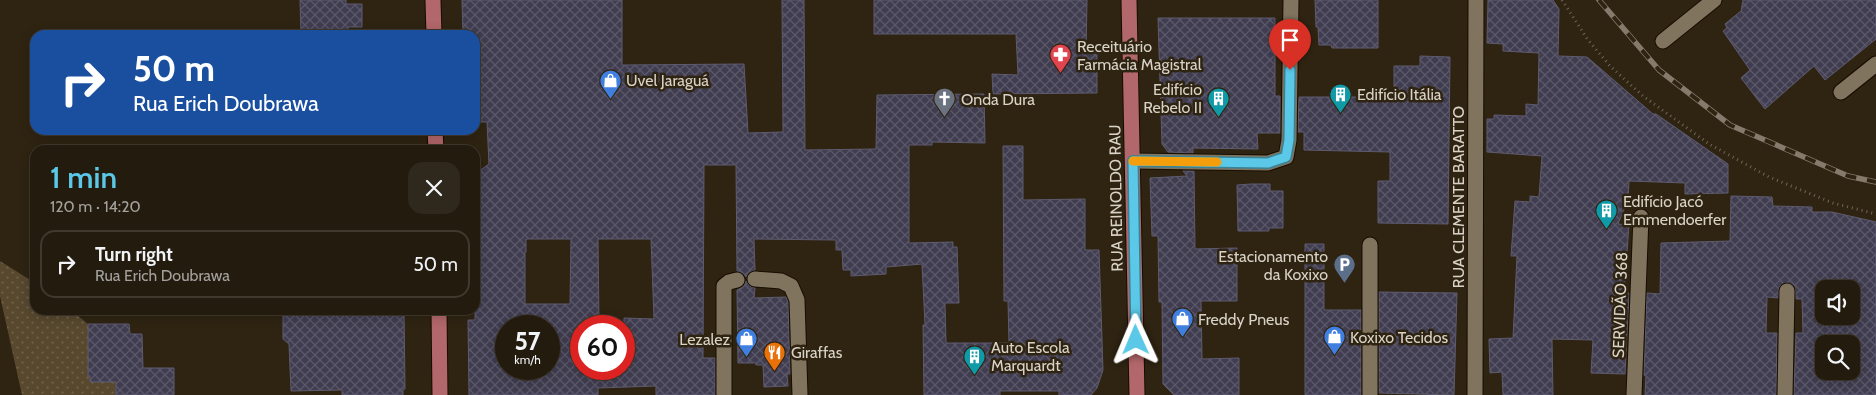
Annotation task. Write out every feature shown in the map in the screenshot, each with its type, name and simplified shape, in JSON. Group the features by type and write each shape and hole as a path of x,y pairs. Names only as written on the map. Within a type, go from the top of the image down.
{"main road":[{"path":"433,0 434,30"},
{"name":"RUA REINOLDO RAU","path":"1129,0 1137,395"},
{"path":"438,315 440,395"}],"street":[{"path":"1133,161 1268,163 1286,157 1289,140 1291,0"},
{"name":"RUA CLEMENTE BARATTO","path":"1475,395 1476,0"},
{"path":"1663,41 1714,0"},
{"path":"1841,92 1876,64"},
{"name":"SERVIDÃO 368","path":"1634,395 1641,217"},
{"path":"1370,245 1370,395"},
{"path":"724,395 724,286 729,282 737,280"},
{"path":"755,280 781,281 791,286 797,300 800,395"},
{"path":"1785,395 1787,291"}],"path":[{"path":"1562,0 1588,40 1610,66 1643,96 1709,144 1769,177 1833,203 1876,214"}],"shaded area":[{"path":"0,261 30,280 30,315 77,315 88,324 88,376 90,376 90,382 116,382 116,395 22,395 0,296"}],"building":[{"path":"300,0 346,0 346,4 362,4 362,27 348,27 348,30 301,30"},
{"path":"462,0 622,0 622,65 744,64 748,133 783,132 782,0 804,0 805,150 876,149 877,95 984,94 985,143 932,142 932,145 909,145 909,243 953,242 953,247 957,247 959,303 945,303 946,343 1009,343 1008,301 1004,301 1003,146 1023,146 1023,200 1085,199 1085,250 1099,250 1103,370 1097,388 1091,395 1059,395 1059,391 1000,391 1000,395 924,395 923,325 925,325 922,264 886,267 886,274 851,276 851,270 843,270 842,250 836,250 836,240 754,239 755,270 748,273 746,277 743,273 737,271 736,165 704,165 703,358 715,358 715,395 656,395 656,386 598,388 598,395 469,395 468,320 475,320 475,315 480,315 480,170 489,164 487,122 480,122 480,30 463,30","holes":["526,239 571,239 570,304 525,304","598,239 651,239 654,319 635,318 635,380 570,380 570,315 599,315"]},
{"path":"874,0 1087,0 1086,52 1097,51 1097,93 993,94 992,74 1018,75 1016,34 874,34"},
{"path":"1315,0 1378,0 1378,48 1332,48 1331,45 1319,45"},
{"path":"1488,0 1553,0 1559,9 1558,56 1587,57 1653,114 1656,114 1728,164 1728,193 1685,194 1685,183 1629,181 1628,200 1618,224 1629,225 1624,293 1629,293 1625,374 1591,373 1593,340 1552,339 1553,395 1503,395 1502,372 1490,373 1489,339 1513,338 1517,256 1511,256 1515,201 1530,202 1530,196 1539,197 1542,156 1487,152 1487,119 1494,119 1494,115 1526,116 1526,104 1538,105 1539,53 1503,51 1503,44 1487,43"},
{"path":"1743,0 1876,0 1876,39 1825,80 1814,66 1765,109 1741,78 1750,70 1723,31 1727,28 1725,24 1741,11"},
{"path":"1158,18 1275,18 1275,96 1280,96 1280,133 1257,133 1258,149 1193,148 1193,153 1168,152 1162,144"},
{"path":"1420,56 1450,57 1448,224 1378,223 1378,181 1390,181 1390,152 1304,150 1304,132 1298,132 1299,97 1379,97 1379,91 1394,92 1394,66 1420,66"},
{"path":"1183,171 1194,171 1195,249 1237,248 1237,301 1201,301 1202,359 1239,358 1239,395 1174,395 1163,384 1162,302 1159,302 1158,236 1152,236 1150,178 1187,176"},
{"path":"1270,184 1270,191 1283,191 1283,228 1269,228 1269,231 1238,231 1237,185"},
{"path":"1731,196 1772,197 1773,206 1812,207 1812,212 1832,212 1876,222 1876,395 1794,395 1796,333 1803,333 1802,299 1796,299 1795,286 1787,282 1779,287 1778,298 1767,297 1766,333 1777,333 1776,395 1645,395 1647,293 1660,294 1661,243 1730,241"},
{"name":"Koxixo Tecidos","path":"1305,244 1324,244 1324,310 1361,310 1361,395 1305,395"},
{"path":"746,281 749,286 755,288 754,298 786,297 788,302 790,374 787,374 788,386 764,387 763,365 738,363 737,290 744,286"},
{"path":"1379,292 1457,293 1454,395 1379,393"},
{"path":"283,315 404,315 405,389 403,389 403,395 342,395 342,390 291,391 289,344 283,339"},
{"path":"88,324 129,324 130,334 142,334 143,368 174,368 174,395 116,395 116,382 90,382 90,376 88,376"}],"railway":[{"path":"1599,0 1659,70 1730,125 1848,176 1876,182"}],"slow traffic":[{"path":"1133,161 1217,162"}],"place":[{"name":"Receituário Farmácia Magistral","path":"1061,74"},
{"name":"Uvel Jaraguá","path":"610,99"},
{"name":"Edifício Itália","path":"1341,113"},
{"name":"Edifício Rebelo II","path":"1218,117"},
{"name":"Onda Dura","path":"945,118"},
{"name":"Edifício Jacó Emmendoerfer","path":"1607,229"},
{"name":"Estacionamento da Koxixo","path":"1344,284"},
{"name":"Freddy Pneus","path":"1182,338"},
{"name":"Koxixo Tecidos","path":"1334,356"},
{"name":"Lezalez","path":"746,358"},
{"name":"Giraffas","path":"775,371"},
{"name":"Auto Escola Marquardt","path":"975,375"}],"route":[{"path":"1136,340 1133,161 1268,163 1286,157 1289,140 1290,70"}]}
